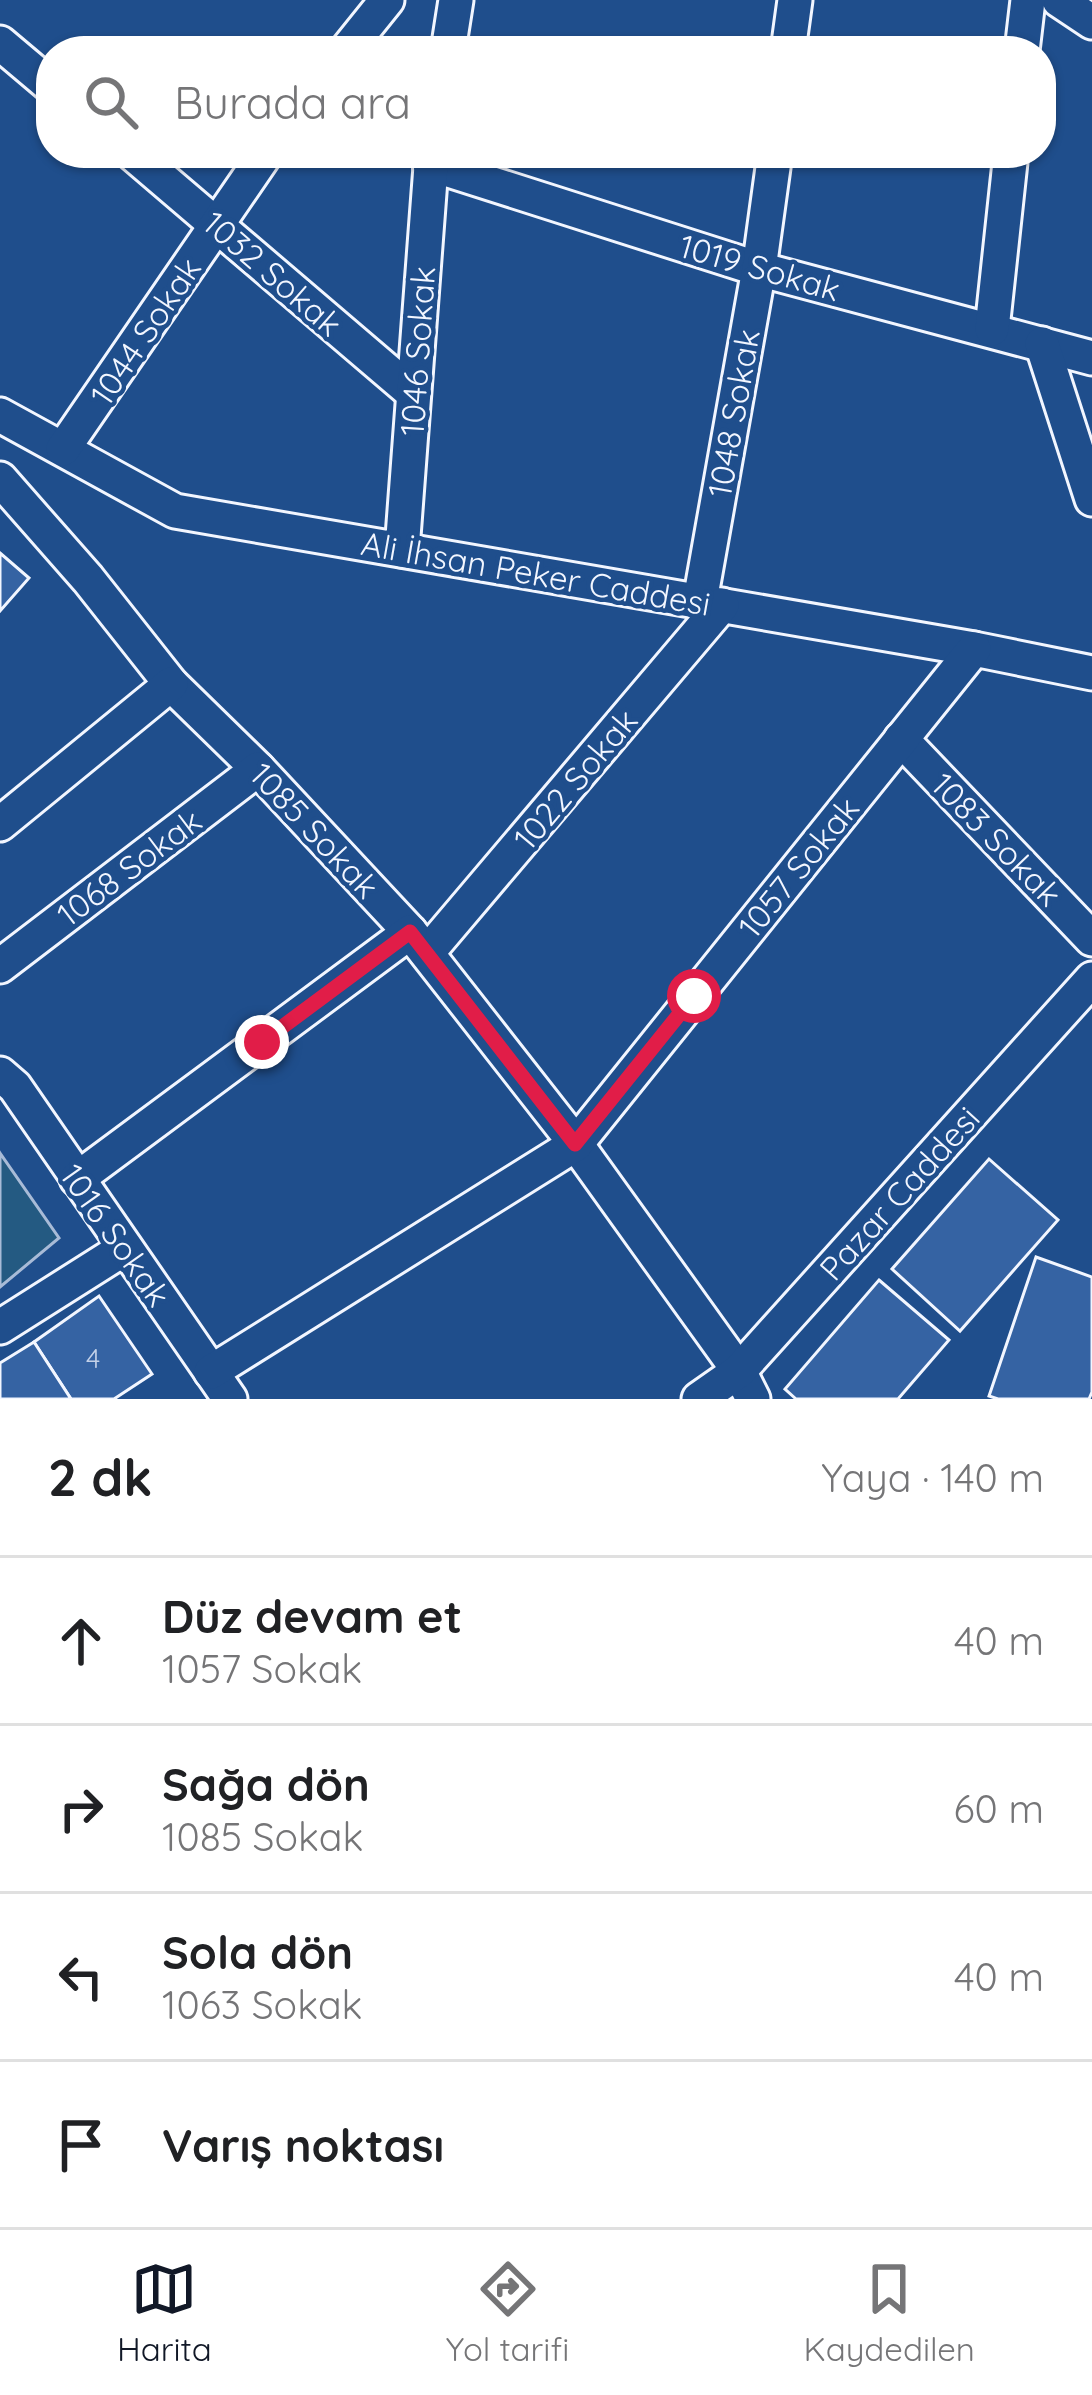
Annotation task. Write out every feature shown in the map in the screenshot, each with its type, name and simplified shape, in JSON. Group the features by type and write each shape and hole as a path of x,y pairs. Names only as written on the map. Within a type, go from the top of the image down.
{"street":[{"path":"358,36 387,0"},
{"path":"450,36 456,0"},
{"path":"790,36 795,0"},
{"path":"1024,36 1028,0"},
{"path":"1059,0 1092,22"},
{"path":"0,44 36,74"},
{"name":"1032 Sokak","path":"150,168 413,394"},
{"name":"1044 Sokak","path":"63,449 256,168"},
{"name":"1046 Sokak","path":"402,550 430,168"},
{"name":"1019 Sokak","path":"458,168 759,269 1092,358"},
{"name":"1048 Sokak","path":"711,603 773,168"},
{"path":"992,329 1009,168"},
{"path":"1042,344 1092,499"},
{"name":"Ali İhsan Peker Caddesi","path":"0,415 175,511 1092,673"},
{"name":"1085 Sokak","path":"1,482 88,580 170,684 258,769 419,942 575,1144 746,1385"},
{"name":"1022 Sokak","path":"77,1179 419,942 711,603"},
{"name":"1057 Sokak","path":"221,1385 575,1144 974,649"},
{"path":"0,824 170,684"},
{"name":"1083 Sokak","path":"901,739 1092,939"},
{"name":"1068 Sokak","path":"0,966 258,769"},
{"name":"Pazar Caddesi","path":"699,1399 746,1385 1092,979"},
{"name":"1016 Sokak","path":"0,1074 15,1087 221,1385"},
{"path":"0,1327 125,1248"}],"shaded area":[{"path":"0,1153 59,1238 0,1287"}],"building":[{"path":"0,553 29,578 0,611"},
{"path":"989,1159 1058,1220 960,1331 892,1269"},
{"path":"1036,1257 1092,1277 1089,1399 989,1396"},
{"path":"879,1280 949,1340 898,1399 796,1399 785,1389"},
{"path":"99,1296 152,1374 114,1399 71,1399 34,1342"},
{"path":"34,1342 71,1399 0,1399 0,1363"}],"route":[{"path":"262,1042 410,932 575,1144 694,996"}]}
